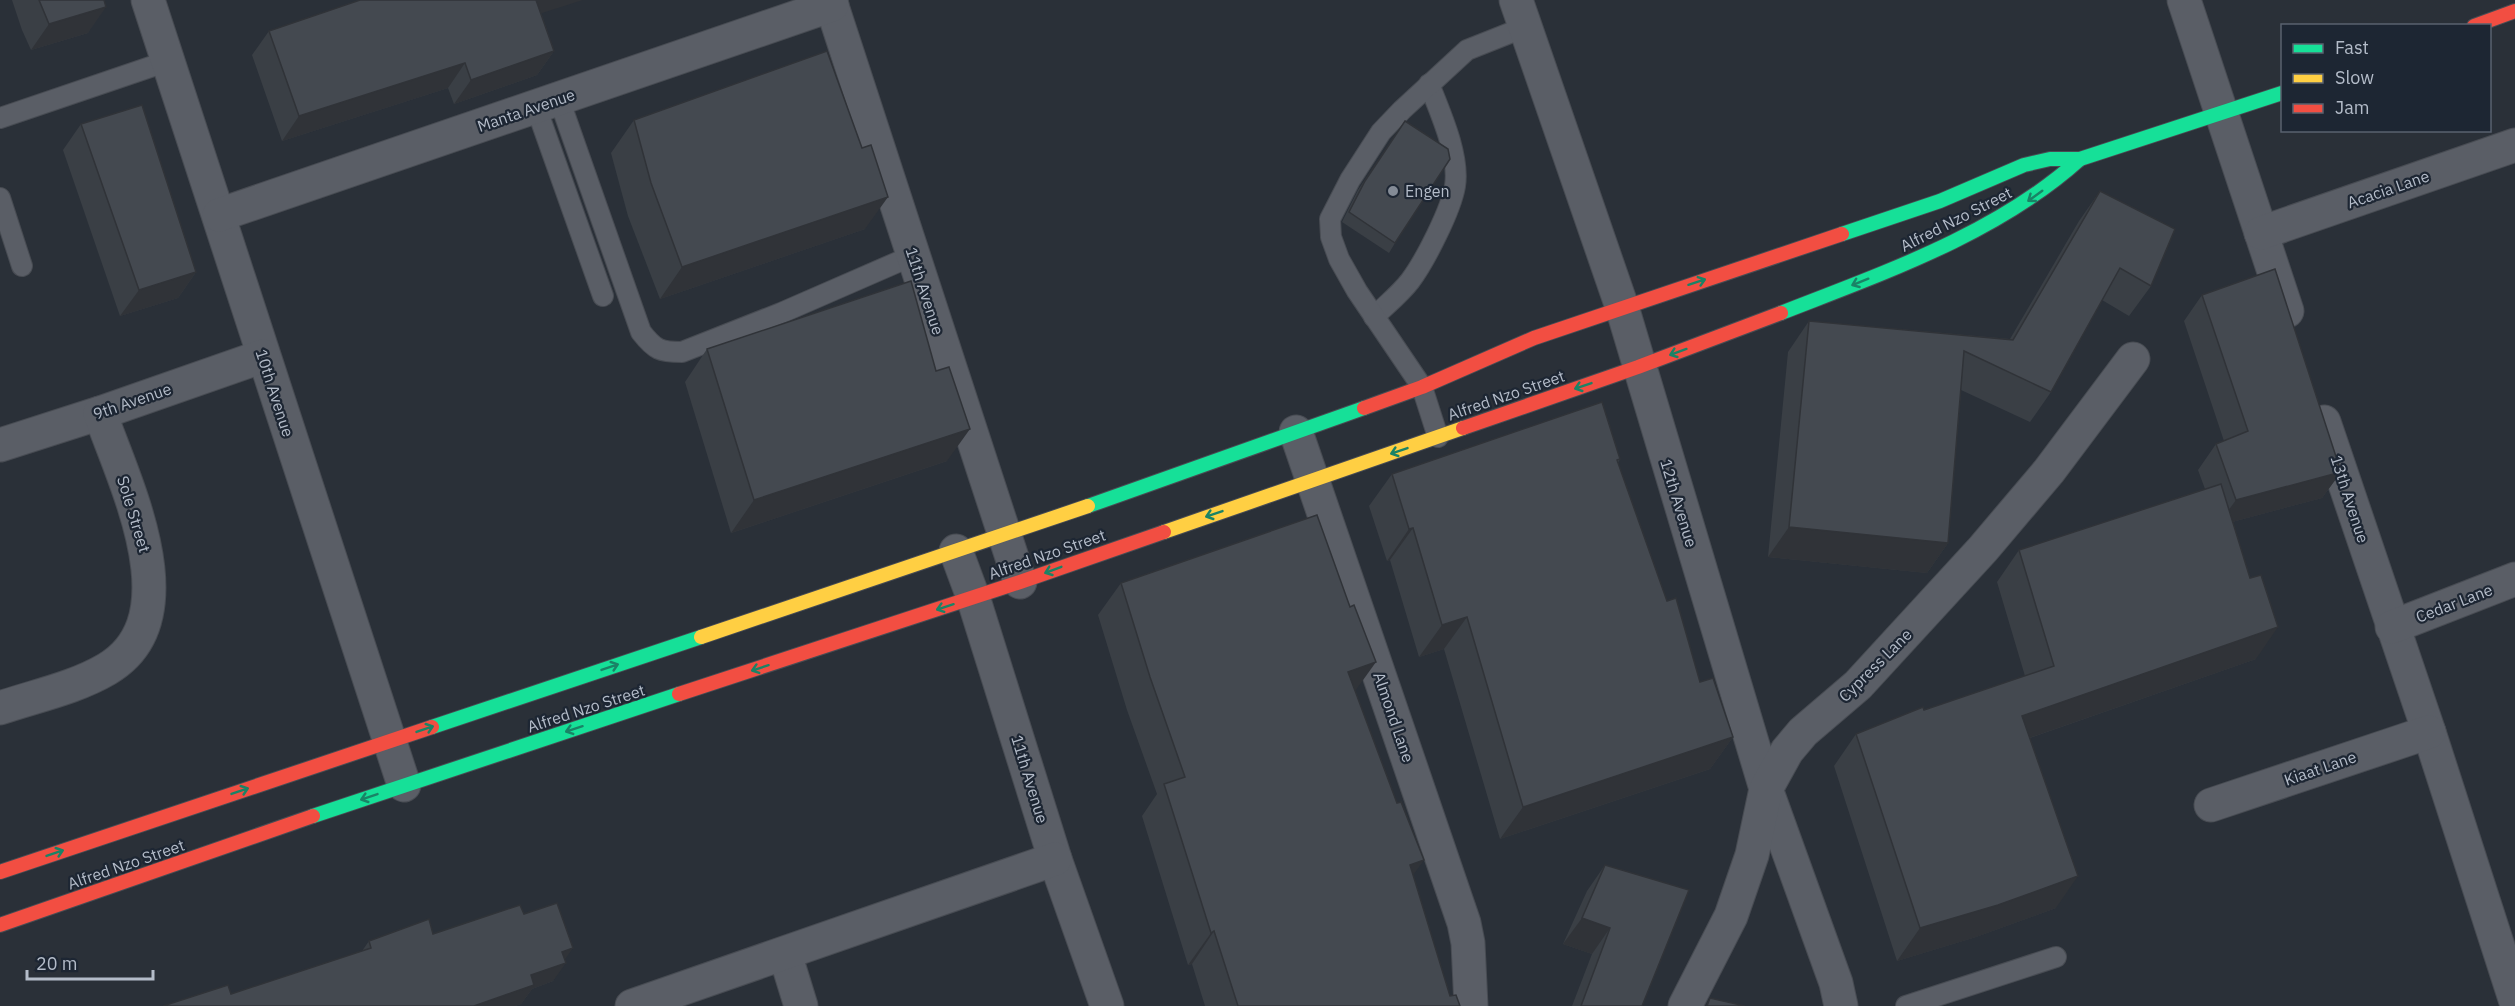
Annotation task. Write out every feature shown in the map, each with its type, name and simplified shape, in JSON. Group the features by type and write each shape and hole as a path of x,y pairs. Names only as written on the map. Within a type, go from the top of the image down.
{"street":[{"name":"10th Avenue","path":"148,0 404,785"},
{"path":"2184,0 2295,334"},
{"name":"Manta Avenue","path":"219,215 548,103 831,2"},
{"name":"11th Avenue","path":"831,2 1020,582"},
{"path":"2479,24 2515,11"},
{"name":"12th Avenue","path":"1520,14 1622,307 1638,367 1766,789 1836,983 1841,1006"},
{"name":"Alfred Nzo Street","path":"0,872 1005,535 1422,387 1534,338 1940,201 2024,165 2050,159 2080,159 2281,94"},
{"name":"Acacia Lane","path":"2261,233 2515,145"},
{"name":"Alfred Nzo Street","path":"0,925 404,785 1020,582 1638,367 1777,315 1947,244 2023,204 2059,178 2080,159"},
{"name":"9th Avenue","path":"0,444 100,413 263,356"},
{"name":"Cypress Lane","path":"1685,1006 1731,916 1752,855 1766,789 1793,742 1858,685 1983,549 2049,471 2133,359"},
{"name":"13th Avenue","path":"2313,391 2429,732 2515,999"},
{"name":"Sole Street","path":"0,708 88,678 108,668 131,649 144,621 150,597 150,569 142,533 100,413"},
{"name":"Almond Lane","path":"1296,432 1464,923 1468,943 1471,1006"},
{"name":"11th Avenue","path":"956,551 973,597 1055,859 1107,1006"},
{"name":"Cedar Lane","path":"2392,627 2515,579"},
{"name":"Kiaat Lane","path":"2211,805 2429,732"},
{"path":"632,1006 1055,859"},
{"path":"785,954 801,1006"}],"lane":[{"path":"1438,437 1422,387 1374,317 1339,259 1331,237 1330,219 1350,180 1381,132 1467,50 1520,14"},
{"path":"0,118 168,61"},
{"path":"1374,317 1409,281 1445,215 1455,186 1455,167 1446,130 1430,84"},
{"path":"548,103 641,332 651,345 665,352 682,352 781,313 914,255"},
{"path":"548,103 603,296"},
{"path":"0,198 22,266"},
{"path":"1906,1006 2056,957"}],"building":[{"path":"39,0 104,0 106,7 49,24"},
{"path":"360,0 536,0 554,51 471,80 465,63 299,116 269,31"},
{"path":"827,51 862,148 871,145 888,197 682,267 651,183 634,120"},
{"path":"142,105 196,272 139,290 81,124"},
{"name":"Engen","path":"1405,121 1448,149 1450,159 1395,243 1349,212 1365,181"},
{"path":"2100,191 2175,229 2151,286 2120,268 2051,392 1964,351 1948,543 1789,527 1809,321 2013,340"},
{"path":"2275,269 2341,472 2236,500 2216,444 2248,431 2202,295"},
{"path":"911,281 936,371 949,367 970,429 754,500 707,349"},
{"path":"1602,402 1620,459 1617,460 1667,601 1676,598 1700,682 1713,678 1733,737 1523,807 1467,617 1442,625 1413,528 1409,529 1392,474"},
{"path":"2221,484 2250,578 2261,575 2278,627 2022,716 2078,876 1998,905 1920,928 1856,734 1923,707 1924,710 2054,666 2019,550"},
{"path":"1317,515 1350,607 1354,605 1376,662 1348,672 1397,803 1401,802 1424,860 1410,865 1450,996 1456,995 1460,1006 1238,1006 1214,931 1211,933 1164,784 1185,777 1150,677 1121,583"},
{"path":"1605,865 1689,890 1642,1006 1581,1006 1610,928 1582,918"},
{"path":"557,903 573,948 562,952 566,963 531,975 534,985 474,1006 163,1006 228,985 231,994 371,948 369,941 429,919 433,934 520,905 524,914"},
{"path":"1710,998 1745,1006 1707,1006"}],"traffic: fast":[{"path":"1842,234 1940,201 2024,165 2050,159 2080,159 2281,93"},
{"path":"1781,313 1899,266 1976,230 2048,186 2080,159"},
{"path":"1088,506 1364,408"},
{"path":"432,727 701,637"},
{"path":"313,816 679,694"}],"traffic: slow":[{"path":"1164,532 1463,428"},
{"path":"701,637 1088,506"}],"traffic: jam":[{"path":"2479,24 2515,11"},
{"path":"1364,408 1422,387 1534,338 1842,234"},
{"path":"1463,428 1638,367 1781,313"},
{"path":"679,694 1020,582 1164,532"},
{"path":"0,872 432,727"},
{"path":"0,925 313,816"}],"place":[{"name":"Engen","path":"1393,191"}]}
